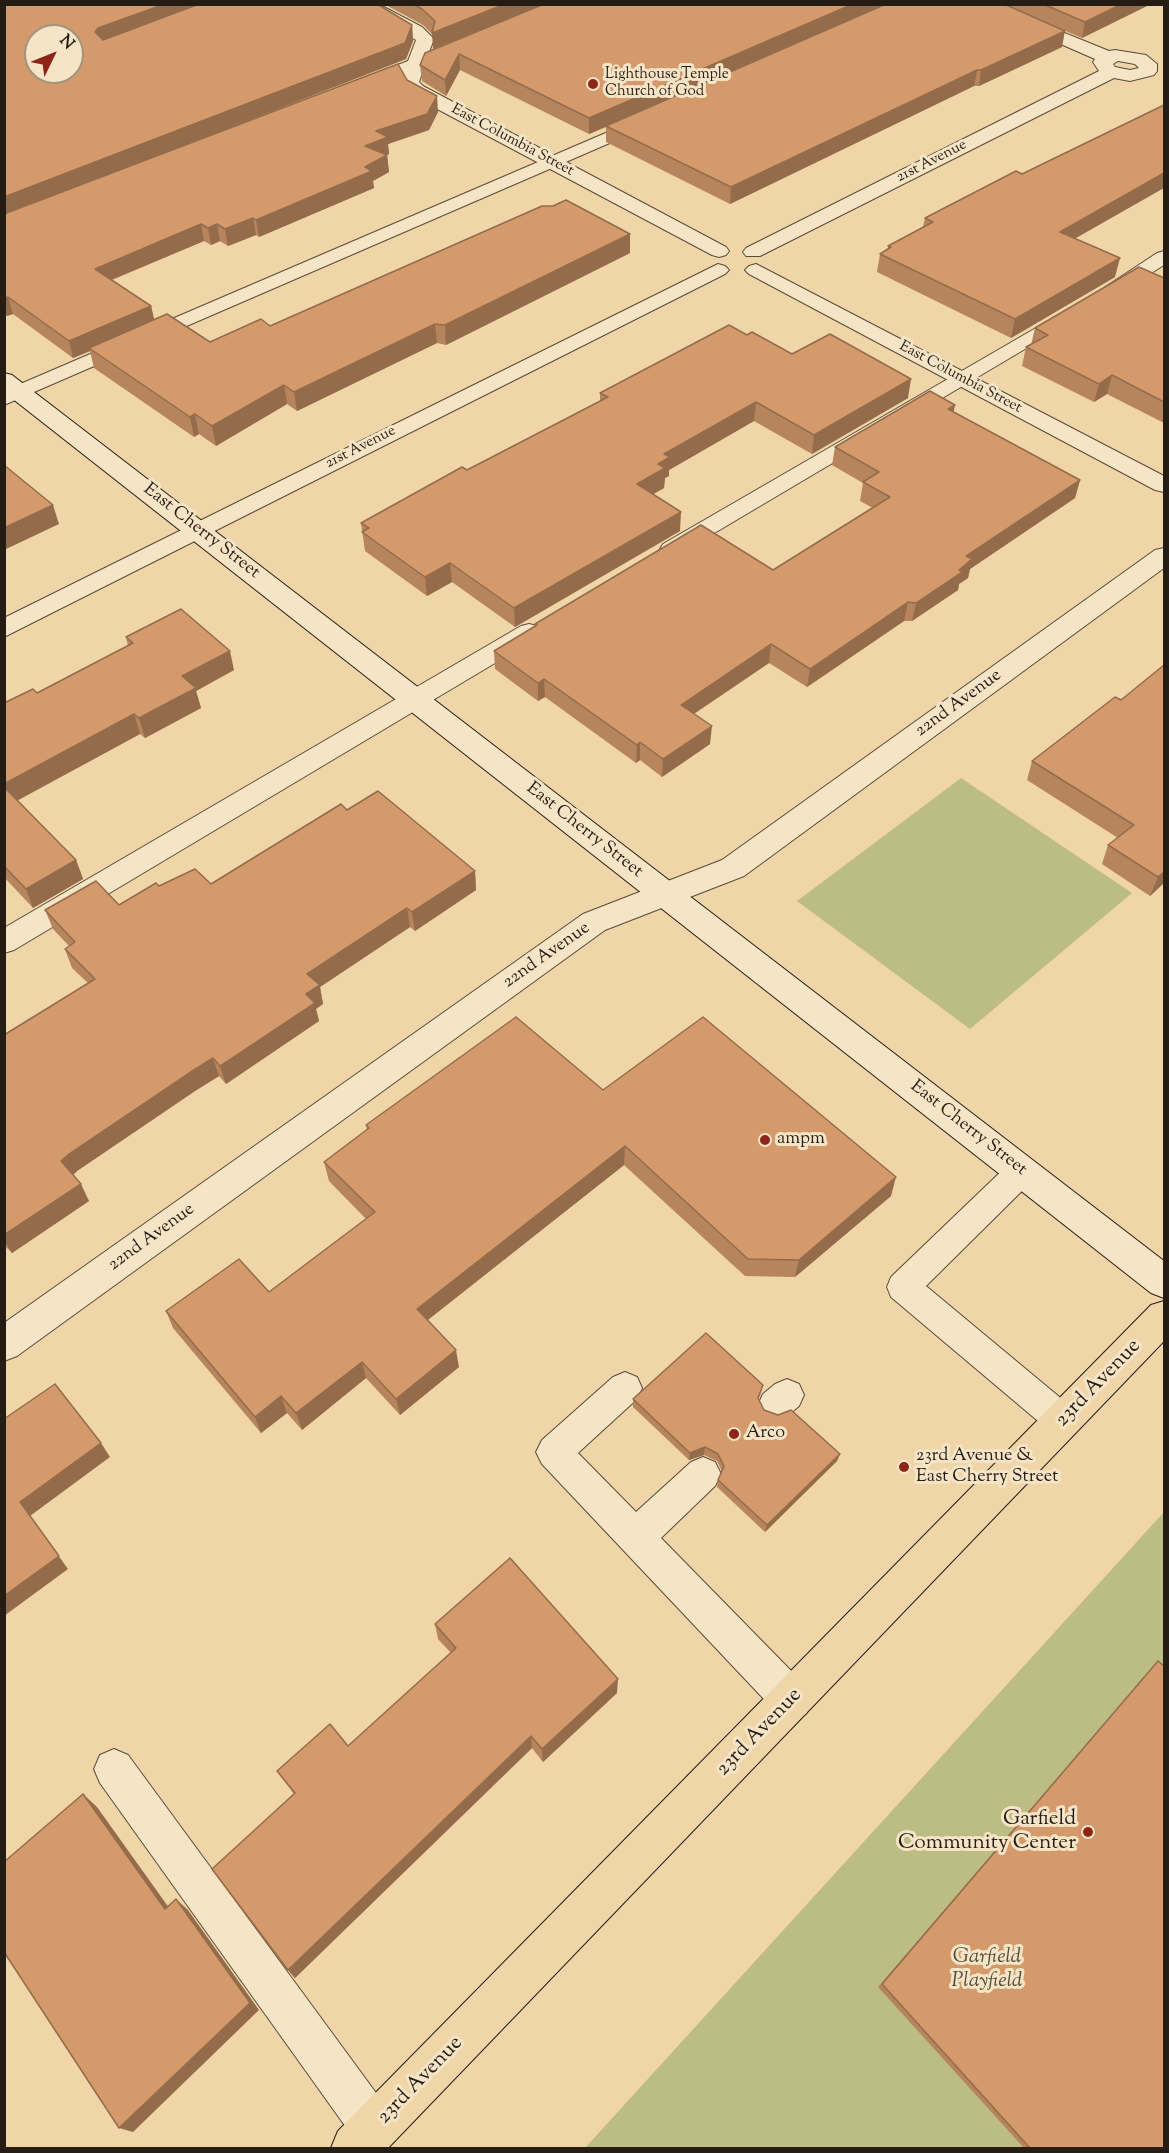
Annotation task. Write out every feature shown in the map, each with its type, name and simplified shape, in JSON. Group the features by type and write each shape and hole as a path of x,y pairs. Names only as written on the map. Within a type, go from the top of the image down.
{"main road":[{"name":"23rd Avenue","path":"364,2138 1164,1317"}],"street":[{"name":"East Columbia Street","path":"364,4 416,31 424,39 410,82 416,90 551,162 719,260"},
{"path":"977,4 1109,65 1123,55 1146,61 1164,80"},
{"path":"344,92 482,38"},
{"name":"21st Avenue","path":"755,261 1109,65"},
{"path":"719,260 738,248 755,261"},
{"name":"21st Avenue","path":"4,629 719,260"},
{"name":"East Columbia Street","path":"755,261 962,379 1164,485"},
{"name":"East Cherry Street","path":"10,390 198,530 1164,1281"},
{"name":"22nd Avenue","path":"4,1344 594,922 733,868 1164,556"}],"lane":[{"path":"10,390 660,114"},
{"path":"651,560 962,379 1164,257"},
{"path":"4,942 549,620"},
{"path":"1022,1172 903,1287 1063,1420"},
{"path":"625,1388 554,1452 792,1700"},
{"path":"636,1537 703,1474"},
{"path":"114,1769 364,2138"}],"green space":[{"path":"961,778 1132,893 970,1029 797,901"},
{"name":"Garfield Playfield","path":"1164,1512 1164,2148 585,2148"}],"building":[{"path":"4,4 165,4 98,28 95,32 103,40 199,4 377,4 412,25 405,43 4,197"},
{"path":"413,4 505,4 432,33 435,21"},
{"path":"544,4 853,4 589,118 459,54 445,80 420,65 425,53"},
{"path":"886,4 1004,4 1065,31 977,70 731,187 606,126"},
{"path":"1043,4 1122,4 1085,22"},
{"path":"398,64 407,80 437,96 427,114 376,131 388,137 365,146 387,155 365,167 372,171 256,220 253,218 225,229 217,224 208,228 201,224 95,269 151,306 69,341 8,297 4,298 4,214"},
{"path":"1164,105 1164,173 1060,232 1120,258 1015,319 880,254 891,247 888,246 933,222 925,218 1016,171 1022,174"},
{"path":"566,200 630,234 445,325 435,324 294,392 284,385 212,426 195,414 190,417 89,348 167,314 210,342 261,319 270,326 542,206 553,206"},
{"path":"1139,267 1164,278 1164,402 1112,375 1099,384 1026,347 1048,335 1035,328"},
{"path":"729,325 747,335 752,332 792,354 830,334 911,379 814,435 756,402 664,454 670,457 658,464 665,468 637,484 681,512 514,608 450,563 425,577 362,532 369,528 361,523 462,467 467,470 608,397 600,393"},
{"path":"930,391 955,405 948,409 1080,480 966,556 972,559 959,570 962,572 916,603 908,602 810,669 771,644 681,705 712,726 663,759 640,742 637,745 544,679 538,683 494,651 701,525 773,570 890,497 863,482 879,472 835,447"},
{"path":"4,465 53,505 4,528"},
{"path":"181,609 230,651 182,676 196,688 139,718 134,714 4,784 4,703 33,689 37,693 133,643 126,637"},
{"path":"1164,665 1164,872 1158,877 1108,845 1134,825 1032,761 1115,697 1121,700"},
{"path":"4,787 76,860 26,889 4,866"},
{"path":"378,791 475,871 412,912 407,908 307,974 320,985 306,994 315,1003 220,1066 213,1058 69,1154 61,1161 81,1184 4,1235 4,1035 95,979 65,949 75,942 45,910 96,881 119,905 156,883 159,886 195,869 211,884 341,804 347,810"},
{"path":"516,1017 603,1090 703,1017 896,1177 799,1260 748,1259 625,1146 417,1309 456,1350 396,1399 362,1362 296,1413 281,1396 255,1417 166,1311 239,1259 269,1292 375,1212 324,1162 369,1128 366,1125"},
{"name":"Arco","path":"706,1333 763,1385 758,1398 764,1410 778,1415 791,1410 840,1454 767,1525 718,1480 724,1466 718,1454 705,1447 690,1453 633,1399"},
{"path":"55,1384 101,1443 20,1502 59,1556 4,1596 4,1419"},
{"path":"510,1558 618,1679 542,1749 531,1736 288,1970 212,1869 295,1793 277,1771 330,1724 348,1746 456,1648 435,1624"},
{"name":"Garfield Community Center","path":"1158,1661 1164,1666 1164,2148 1030,2148 882,1984"},
{"path":"83,1794 165,1909 176,1899 250,2003 119,2128 4,1952 4,1862"}],"place":[{"name":"Lighthouse Temple Church of God","path":"593,84"},
{"name":"ampm","path":"765,1140"},
{"name":"Arco","path":"734,1434"},
{"name":"23rd Avenue & East Cherry Street","path":"904,1467"},
{"name":"Garfield Community Center","path":"1088,1832"}]}
